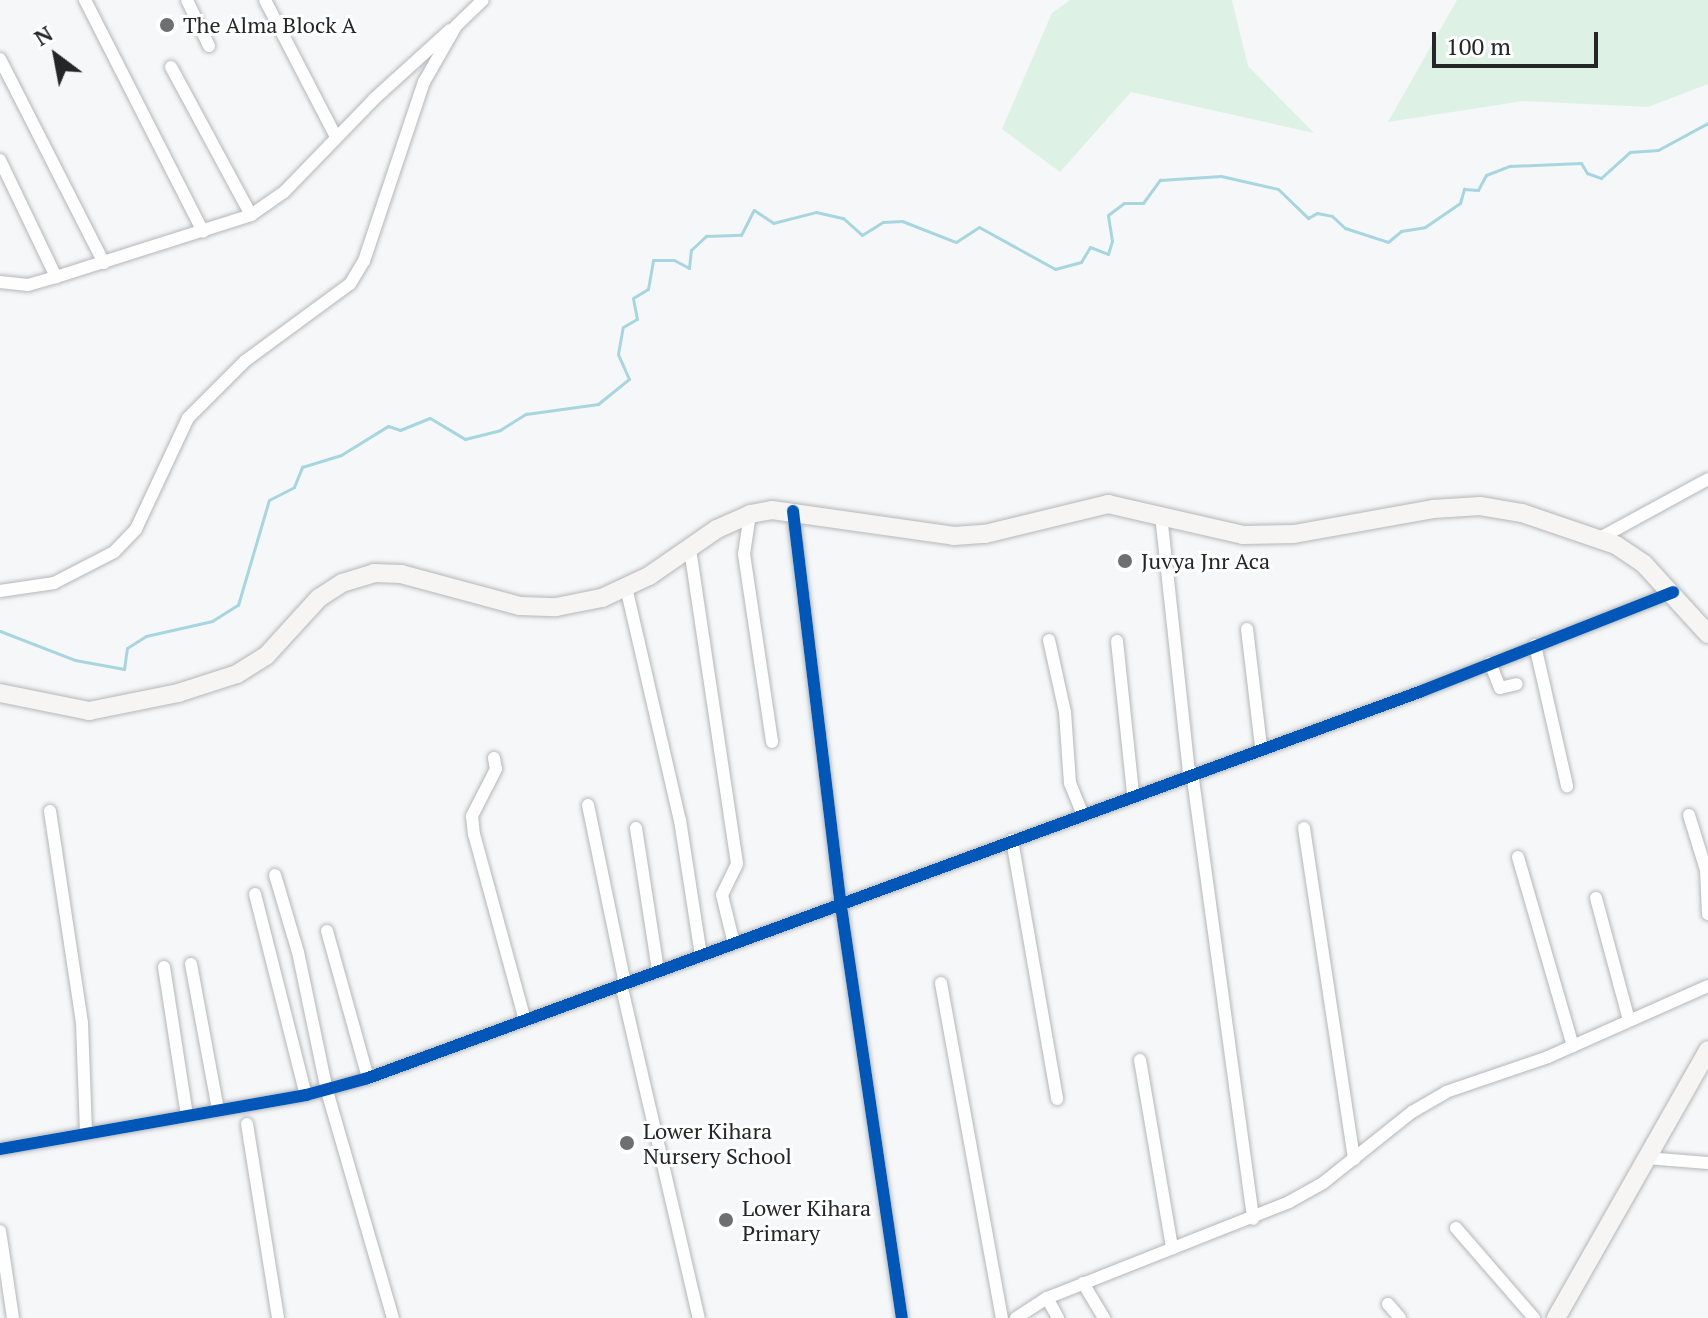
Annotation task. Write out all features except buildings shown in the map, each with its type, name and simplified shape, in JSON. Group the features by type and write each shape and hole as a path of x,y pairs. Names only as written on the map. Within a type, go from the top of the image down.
{"main road":[{"path":"0,693 89,711 129,706 237,674 266,656 319,598 342,583 374,573 401,574 520,606 556,607 626,587 750,514 793,511 954,536 985,534 1108,504 1243,535 1294,534 1433,509 1480,506 1522,513 1600,538 1644,564 1673,592 1708,634"},
{"path":"1556,1318 1708,1050"}],"street":[{"path":"85,0 203,232"},
{"path":"187,0 209,46"},
{"path":"265,0 336,137"},
{"path":"0,282 28,285 251,215 284,192 428,46 456,26 483,0"},
{"path":"0,591 54,583 114,552 136,529 188,418 245,361 350,284 377,225 407,119 456,26"},
{"path":"0,59 104,263"},
{"path":"171,67 251,215"},
{"path":"0,160 56,277"},
{"path":"1600,538 1708,479"},
{"path":"793,511 841,906 902,1318"},
{"path":"750,514 744,554 772,742"},
{"path":"1161,515 1190,772 1253,1219"},
{"path":"690,549 737,864 722,895 734,944"},
{"path":"626,587 680,820 701,955"},
{"path":"0,1149 327,1091 368,1078 841,906 1673,592"},
{"path":"1247,629 1261,747"},
{"path":"1049,640 1065,712 1070,783 1082,813"},
{"path":"1117,641 1133,794"},
{"path":"1535,645 1567,786"},
{"path":"1490,663 1500,688 1517,684"},
{"path":"494,758 496,769 472,816 474,834 525,1020"},
{"path":"588,805 623,983 699,1318"},
{"path":"50,811 82,1023 86,1132"},
{"path":"1689,815 1706,870 1708,914"},
{"path":"636,828 658,970"},
{"path":"1304,828 1354,1159"},
{"path":"1012,840 1057,1099"},
{"path":"1518,857 1573,1046"},
{"path":"275,875 298,952 327,1091 393,1318"},
{"path":"255,894 306,1095"},
{"path":"1596,898 1629,1020"},
{"path":"327,931 368,1078"},
{"path":"191,964 218,1110"},
{"path":"164,967 187,1115"},
{"path":"941,983 1002,1318"},
{"path":"1016,1318 1047,1298 1253,1219 1323,1183 1446,1092 1573,1046 1708,986"},
{"path":"1140,1060 1172,1248"},
{"path":"247,1124 278,1318"},
{"path":"1646,1158 1708,1163"},
{"path":"1456,1228 1534,1318"},
{"path":"0,1231 13,1318"},
{"path":"1083,1283 1104,1318"},
{"path":"1047,1298 1058,1318"},
{"path":"1388,1304 1400,1318"}],"green space":[{"path":"1070,0 1232,0 1248,66 1314,133 1131,92 1060,172 1002,129 1052,13"},
{"path":"1457,0 1708,0 1708,84 1648,107 1523,101 1388,122"}],"waterway":[{"path":"0,631 75,660 124,669 127,648 146,636 212,621 238,605 269,500 294,487 302,467 341,455 388,426 400,430 430,418 465,439 500,430 526,414 598,404 629,379 618,354 623,327 637,319 633,298 648,289 653,260 674,260 689,268 691,250 706,236 741,235 754,210 773,223 816,212 843,218 862,235 883,222 902,221 956,242 979,227 1055,269 1081,262 1090,247 1108,254 1112,241 1108,215 1124,203 1143,203 1160,180 1221,176 1278,189 1308,218 1317,213 1332,216 1345,228 1388,242 1401,231 1425,227 1460,203 1464,189 1478,190 1486,175 1510,166 1581,163 1587,173 1601,178 1630,152 1658,150 1708,123"}],"cycle path":[{"path":"793,511 841,906 902,1318"},
{"path":"0,1149 306,1095 368,1078 1422,691 1673,592"}],"place":[{"name":"The Alma Block A","path":"167,25"},
{"name":"Juvya Jnr Aca","path":"1125,561"},
{"name":"Lower Kihara Nursery School","path":"627,1143"},
{"name":"Lower Kihara Primary","path":"726,1220"}]}
